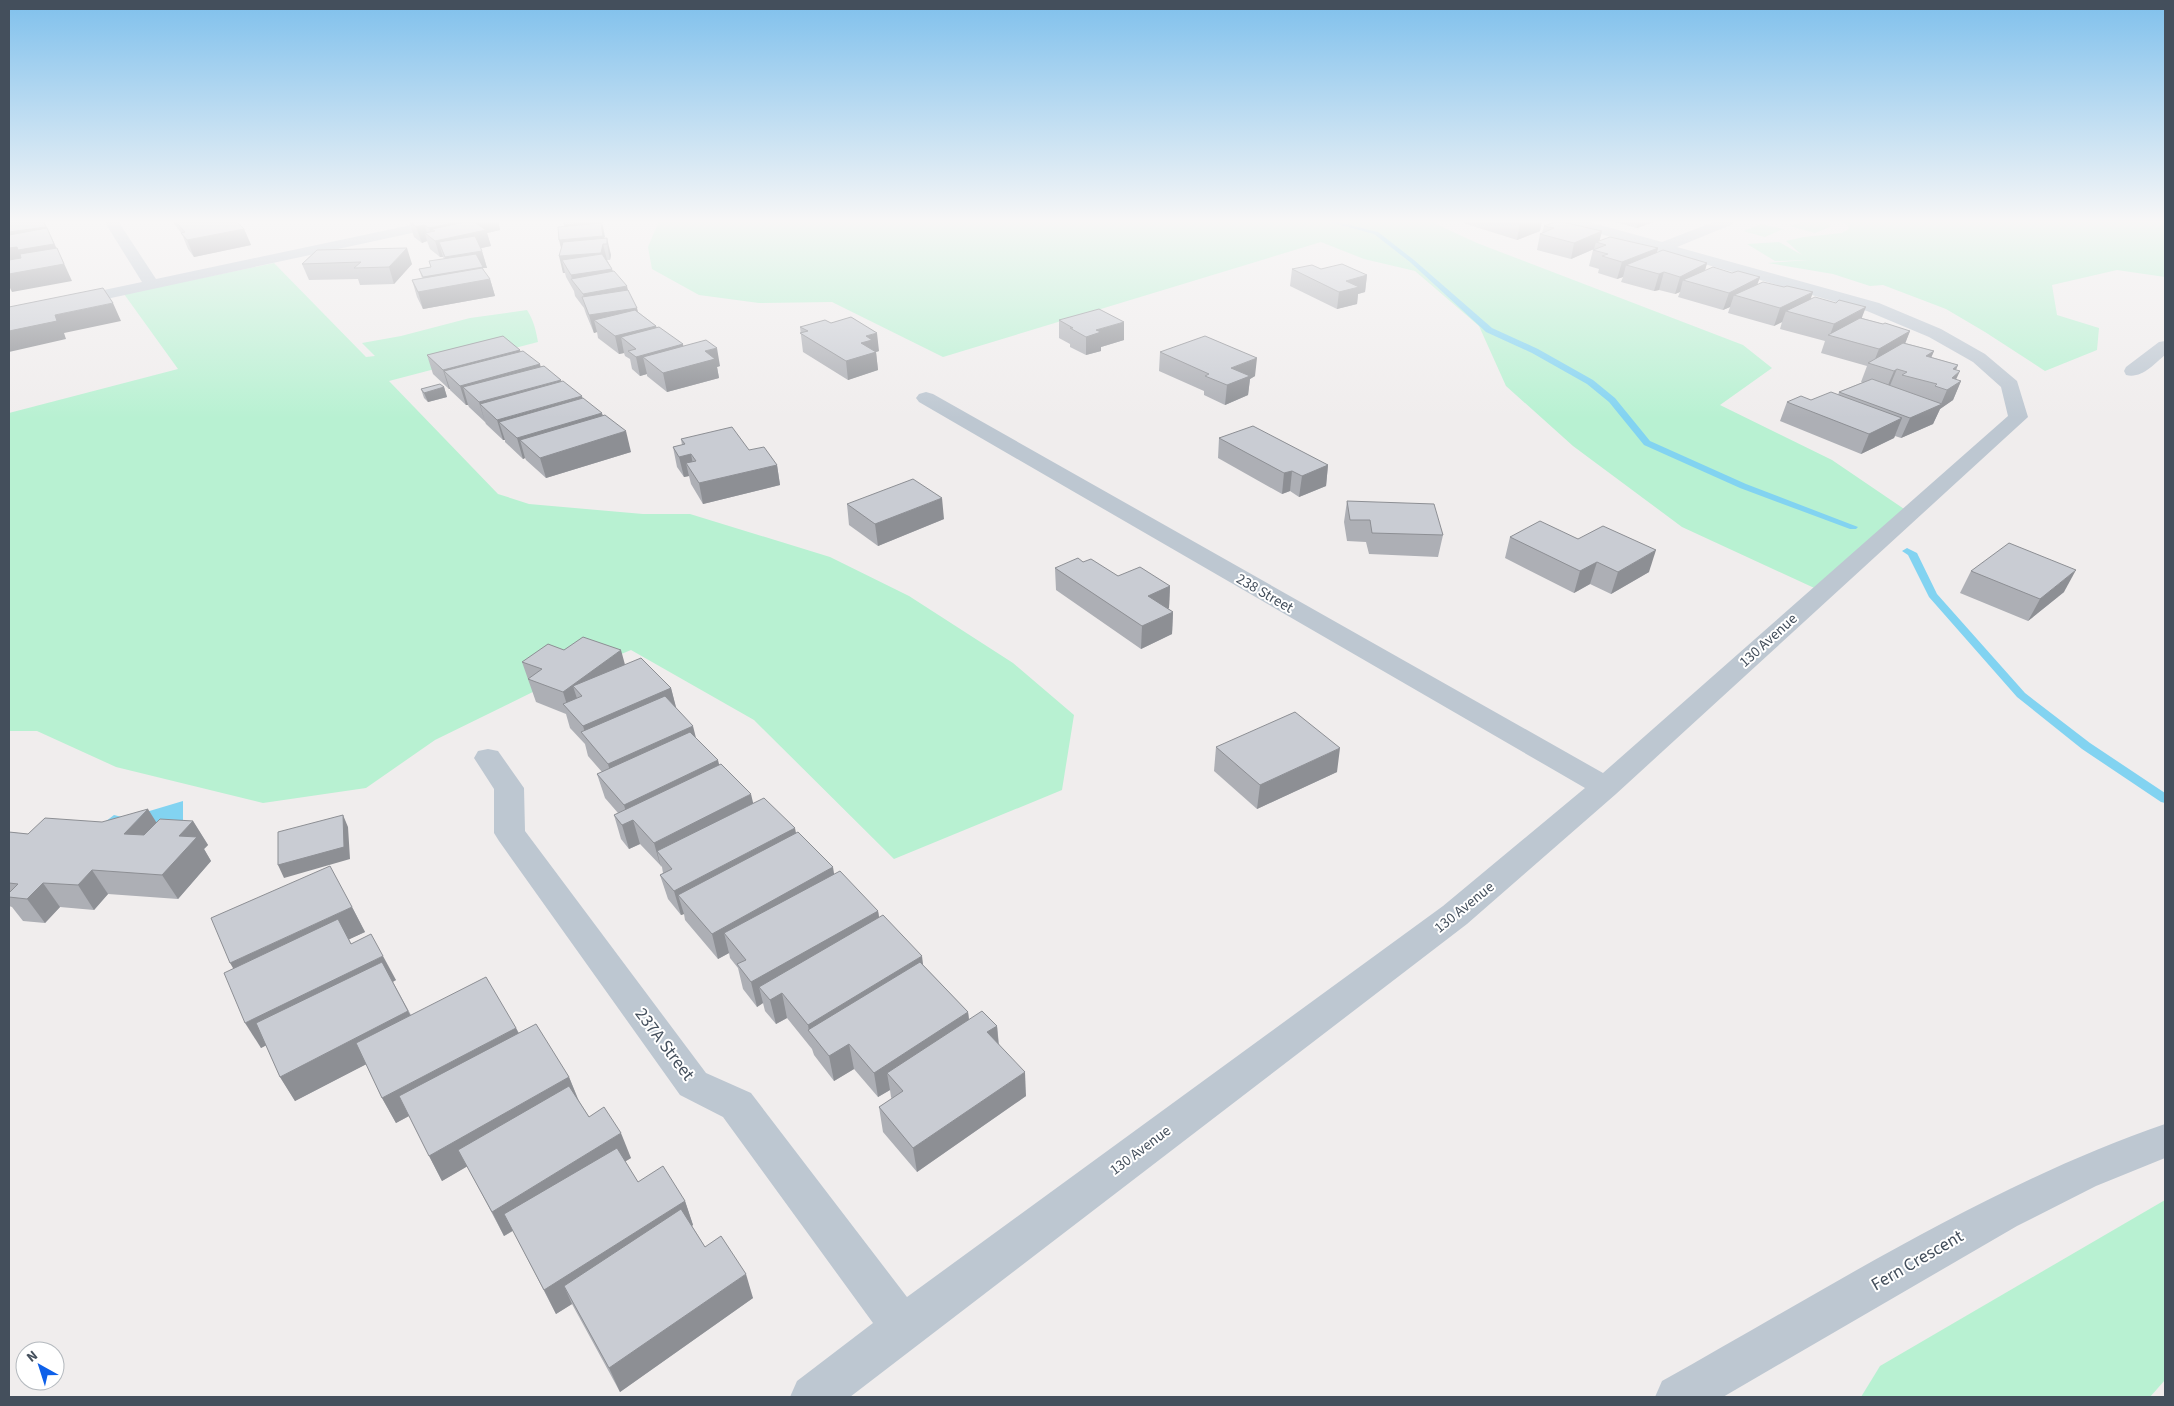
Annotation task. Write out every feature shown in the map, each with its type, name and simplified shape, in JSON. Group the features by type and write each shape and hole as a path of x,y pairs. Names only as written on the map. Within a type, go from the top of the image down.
{"street":[{"path":"9,315 144,287"},
{"name":"130 Avenue","path":"813,1397 903,1327 1455,916 1605,787 2018,417 2010,385 1979,358 1935,333 1873,307 1802,287"},
{"path":"2133,371 2165,346"},
{"name":"238 Street","path":"926,398 1605,787"},
{"name":"237A Street","path":"488,758 509,788 510,833 693,1084 737,1105 903,1327"},
{"name":"Fern Crescent","path":"1678,1397 2007,1209 2074,1176 2136,1150 2165,1141"}],"green space":[{"path":"160,287 297,287 366,357 375,356 362,343 401,336 470,318 527,310 533,322 538,342 389,381 498,494 529,504 643,514 690,514 830,557 909,596 1013,663 1074,715 1062,790 894,859 754,720 631,650 549,684 435,740 366,788 263,803 116,767 37,731 9,731 9,413 178,369 124,294"},
{"path":"684,287 1174,287 943,357 832,302 759,303 699,295"},
{"path":"1433,287 1591,287 1743,345 1772,368 1720,405 1832,460 1910,513 1823,592 1682,527 1573,446 1506,386 1479,326"},
{"path":"1887,287 2052,287 2057,315 2099,328 2097,350 2045,371 1946,309"},
{"path":"2165,1200 2165,1380 2150,1397 1861,1397 1880,1366"}],"water":[{"path":"183,801 183,821 88,835 114,815 126,818"}],"building":[{"path":"415,287 448,287 418,292"},
{"path":"577,287 624,287 583,294"},
{"path":"1328,287 1359,287 1339,292"},
{"path":"1706,287 1741,287 1729,293"},
{"path":"1753,287 1790,287 1813,292 1780,308 1734,295"},
{"path":"103,288 113,303 55,315 57,321 9,331 9,307"},
{"path":"628,290 637,308 589,315 582,297"},
{"path":"1815,297 1836,303 1839,300 1866,307 1834,324 1786,311"},
{"path":"1099,309 1124,322 1096,330 1101,332 1086,337 1059,320"},
{"path":"635,310 656,326 615,336 594,320"},
{"path":"851,317 877,333 866,336 872,340 861,343 876,352 846,361 800,333 808,331 800,327 825,320 831,323"},
{"path":"1860,318 1910,331 1879,349 1828,335"},
{"path":"659,327 683,344 636,357 628,351 636,349 621,337"},
{"path":"503,336 520,350 443,370 427,355"},
{"path":"1205,336 1257,358 1231,368 1250,376 1227,385 1205,376 1209,374 1160,352"},
{"path":"706,340 717,348 705,351 715,359 663,373 643,357"},
{"path":"1903,343 1934,351 1926,356 1958,365 1953,369 1960,371 1952,378 1961,381 1947,390 1935,386 1937,384 1902,375 1907,372 1897,369 1894,371 1868,363"},
{"path":"523,351 540,364 460,386 444,371"},
{"path":"544,366 561,380 479,402 463,387"},
{"path":"1872,379 1942,404 1910,418 1839,392"},
{"path":"563,381 582,396 497,420 480,404"},
{"path":"440,384 444,387 424,393 421,389"},
{"path":"1831,392 1902,418 1869,434 1787,402 1801,396 1811,400"},
{"path":"583,398 602,413 517,438 499,422"},
{"path":"605,415 626,431 540,458 520,440"},
{"path":"1253,426 1328,465 1302,476 1292,471 1284,473 1219,438"},
{"path":"732,427 749,450 764,447 777,465 699,483 686,463 696,461 691,454 679,457 673,447 685,444 681,439"},
{"path":"913,479 942,498 875,524 847,504"},
{"path":"1347,501 1434,504 1443,535 1372,533 1370,520 1350,520"},
{"path":"1540,521 1578,539 1603,526 1656,550 1618,572 1597,562 1580,571 1510,537"},
{"path":"2009,543 2076,570 2040,599 1971,571"},
{"path":"1078,558 1083,562 1091,559 1118,576 1140,567 1170,586 1148,596 1173,612 1142,626 1055,568"},
{"path":"583,637 621,650 563,692 528,679 542,669 522,662 548,644 564,650"},
{"path":"641,658 671,688 583,726 563,704 582,696 573,686"},
{"path":"665,696 693,726 608,764 581,732"},
{"path":"1295,712 1340,748 1260,785 1216,747"},
{"path":"690,732 718,760 624,805 597,774"},
{"path":"721,764 751,794 654,843 633,820 622,825 614,815"},
{"path":"764,798 795,828 674,891 660,875 672,869 657,851"},
{"path":"148,809 124,834 144,835 160,819 193,821 179,836 197,837 162,875 92,870 78,885 43,883 27,899 9,897 9,893 18,884 9,883 9,832 28,834 45,818 102,822"},
{"path":"343,815 344,847 278,865 278,832"},
{"path":"798,832 833,867 712,934 678,895"},
{"path":"330,866 352,907 230,963 211,918"},
{"path":"840,871 878,911 751,982 737,964 746,960 724,933"},
{"path":"883,915 922,956 808,1025 782,993 770,1000 759,987"},
{"path":"338,919 351,944 371,934 383,956 245,1023 224,973"},
{"path":"382,962 408,1011 280,1077 256,1023"},
{"path":"920,962 968,1012 874,1073 849,1044 829,1056 808,1030"},
{"path":"486,977 516,1028 382,1098 356,1043"},
{"path":"982,1011 997,1026 987,1032 1025,1072 913,1148 879,1107 903,1091 887,1073"},
{"path":"536,1024 569,1077 429,1156 399,1096"},
{"path":"569,1086 589,1117 604,1107 621,1133 492,1212 458,1150"},
{"path":"617,1148 638,1182 663,1166 685,1201 544,1290 504,1214"},
{"path":"681,1209 705,1247 721,1236 746,1274 609,1368 564,1286"}],"waterway":[{"path":"1441,287 1489,330 1535,351 1590,382 1612,400 1647,443 1743,486 1853,527"},
{"path":"1907,551 1912,553 1933,595 2021,695 2086,746 2165,799"}]}
